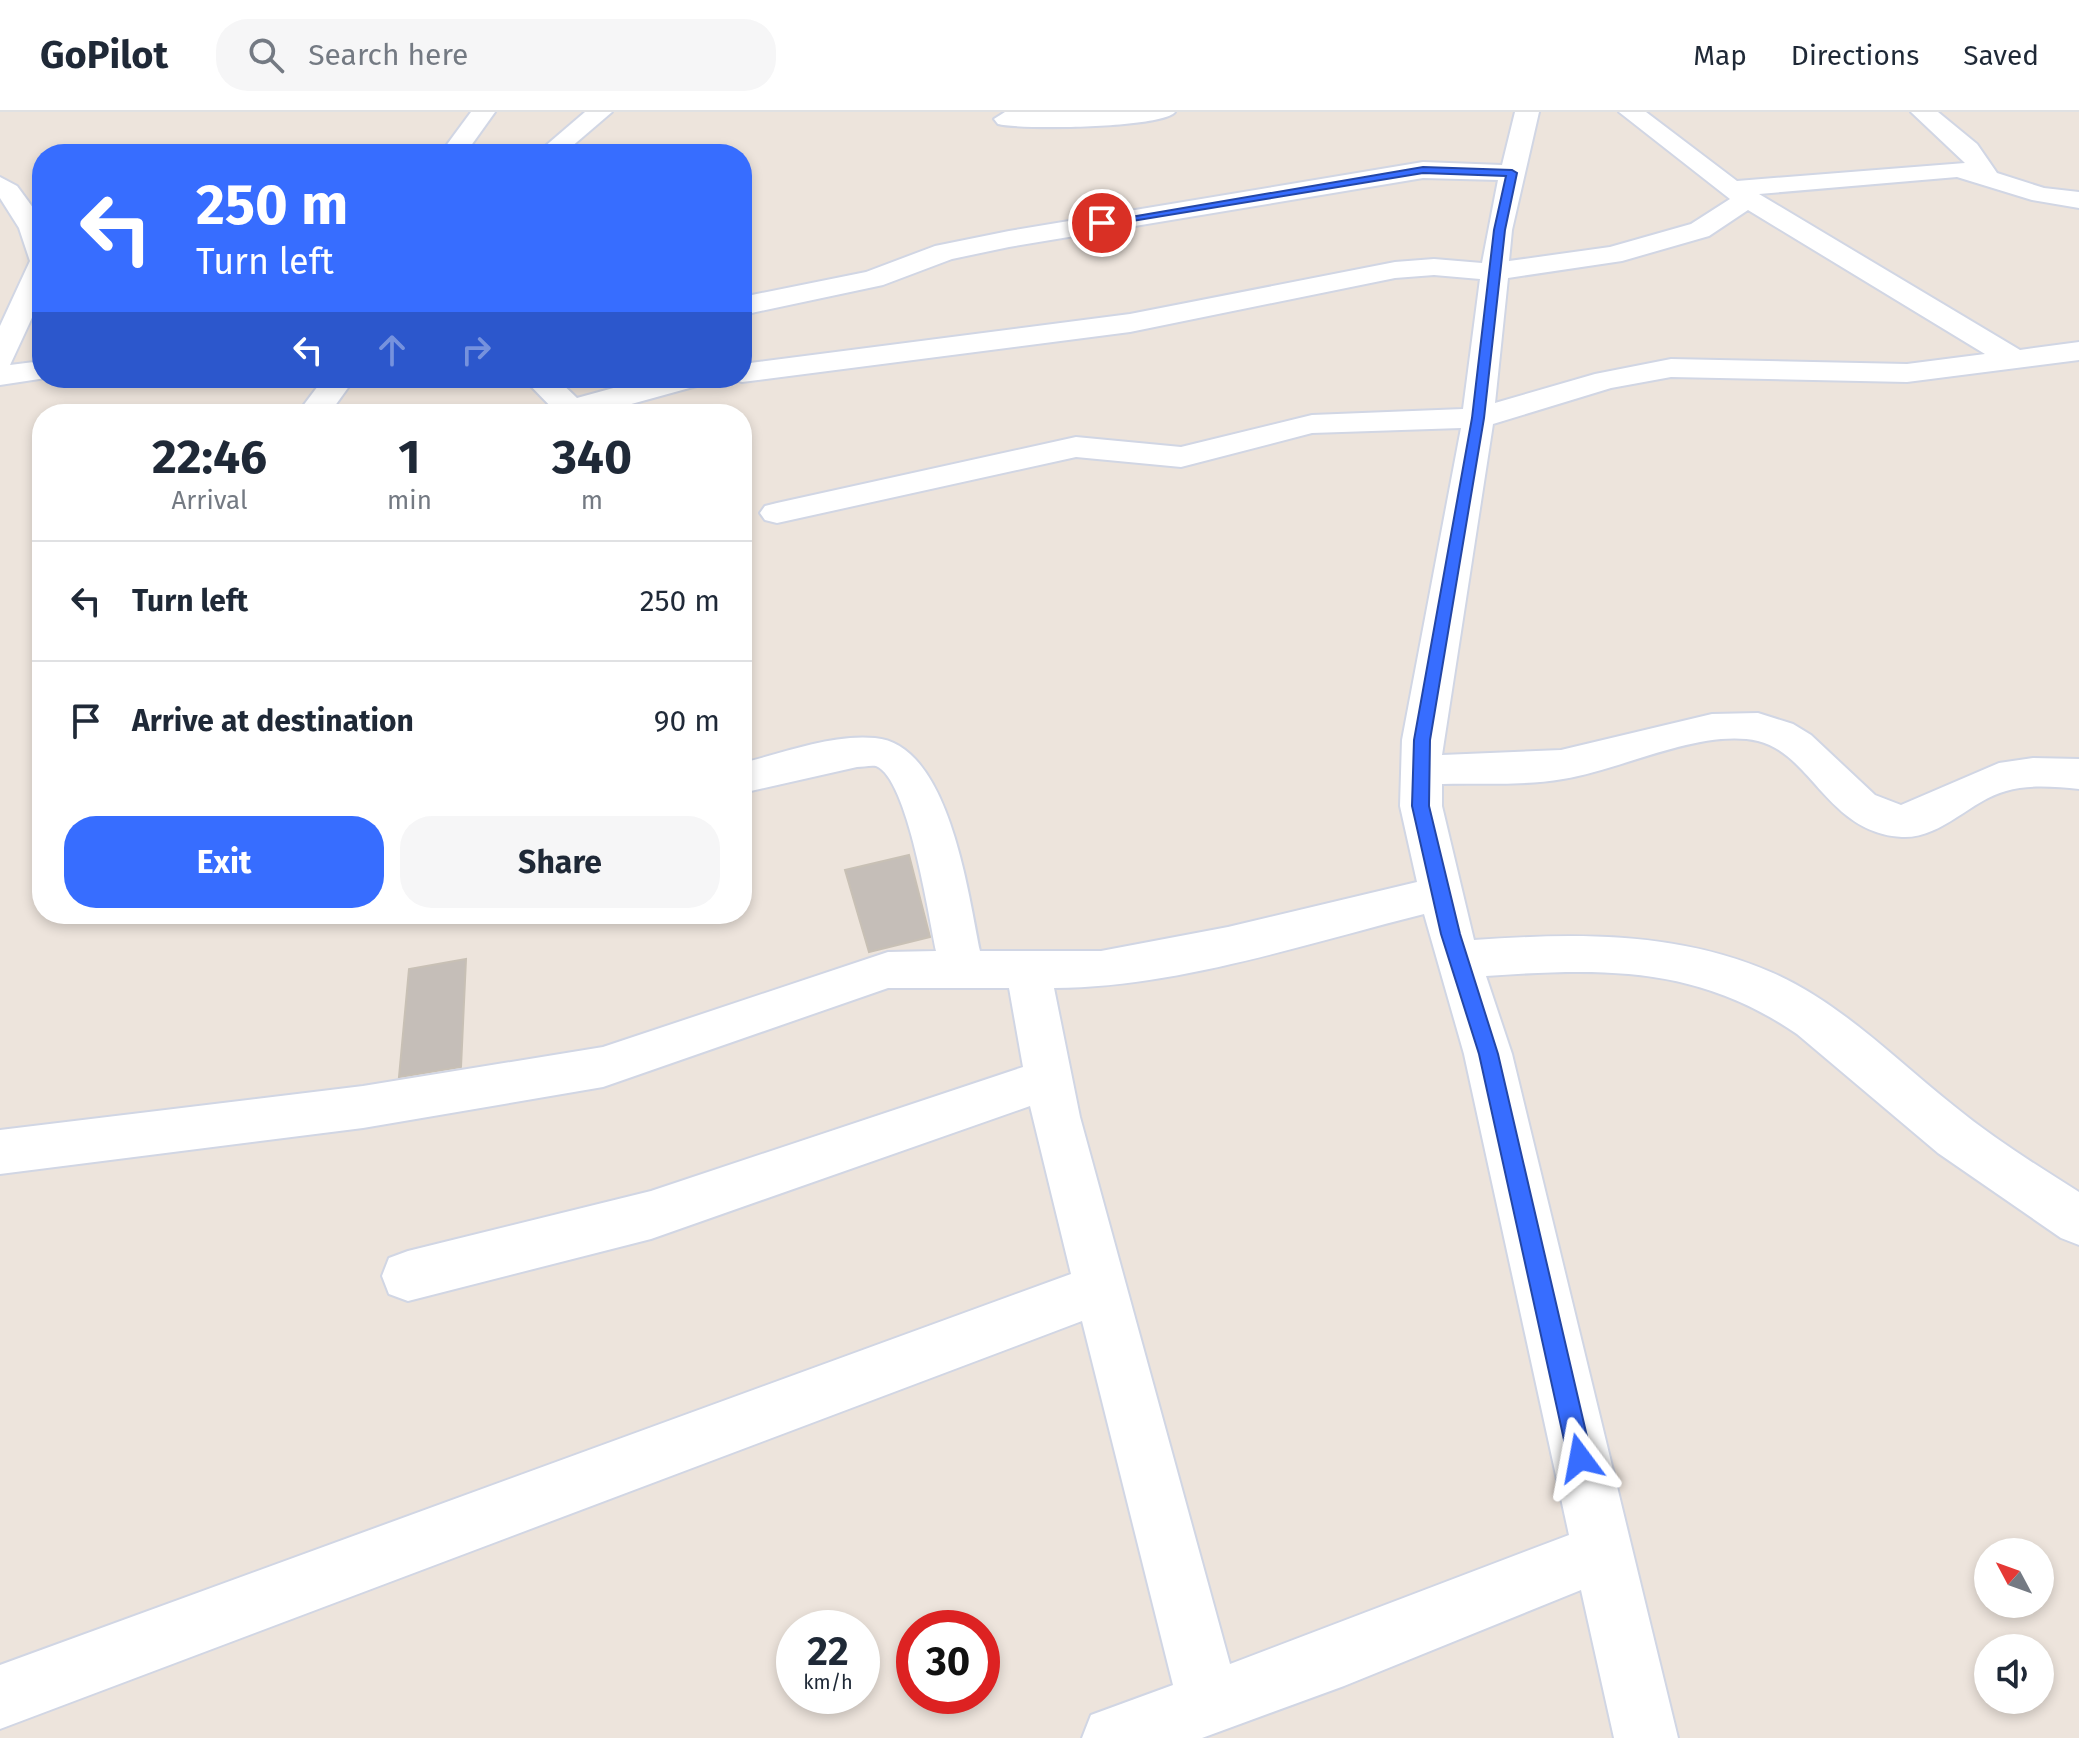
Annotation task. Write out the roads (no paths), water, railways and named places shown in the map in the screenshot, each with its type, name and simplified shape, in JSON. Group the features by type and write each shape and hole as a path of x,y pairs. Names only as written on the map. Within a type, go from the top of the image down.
{"street":[{"path":"460,144 479,122 483,112"},
{"path":"560,144 600,112"},
{"path":"1006,119 1103,118 1163,112"},
{"path":"1527,112 1494,272 1478,418 1422,740 1421,806 1440,893 1488,1054 1646,1738"},
{"path":"1631,112 1740,194 2016,360"},
{"path":"1923,112 1968,149 1986,175"},
{"path":"752,372 1145,320 1395,270 1434,267 1494,272 1612,255 1676,240 1700,230 1740,194 1939,169 1986,175 2041,195 2079,200"},
{"path":"752,304 873,279 945,252 1009,239 1423,170 1512,173"},
{"path":"0,185 32,219"},
{"path":"0,359 32,284"},
{"path":"777,513 1076,447 1181,457 1312,424 1369,419 1478,418 1606,380 1671,368 1907,373 2079,351"},
{"path":"0,376 32,371"},
{"path":"549,388 566,404"},
{"path":"603,404 645,388"},
{"path":"1421,770 1559,765 1605,757 1686,734 1726,727 1756,726 1783,733 1804,748 1842,790 1876,816 1904,822 1990,780 2019,774 2079,774"},
{"path":"752,776 862,752 887,754 904,766 932,833 962,970"},
{"path":"0,1152 363,1107 603,1067 888,970 1101,969 1160,960 1440,893"},
{"path":"1459,959 1593,951 1663,958 1734,976 1794,1008 1942,1126 2078,1220"},
{"path":"1028,970 1056,1117 1209,1702"},
{"path":"408,1276 651,1215 1049,1079"},
{"path":"0,1697 1102,1288"},
{"path":"1114,1738 1344,1655 1601,1552"}]}
